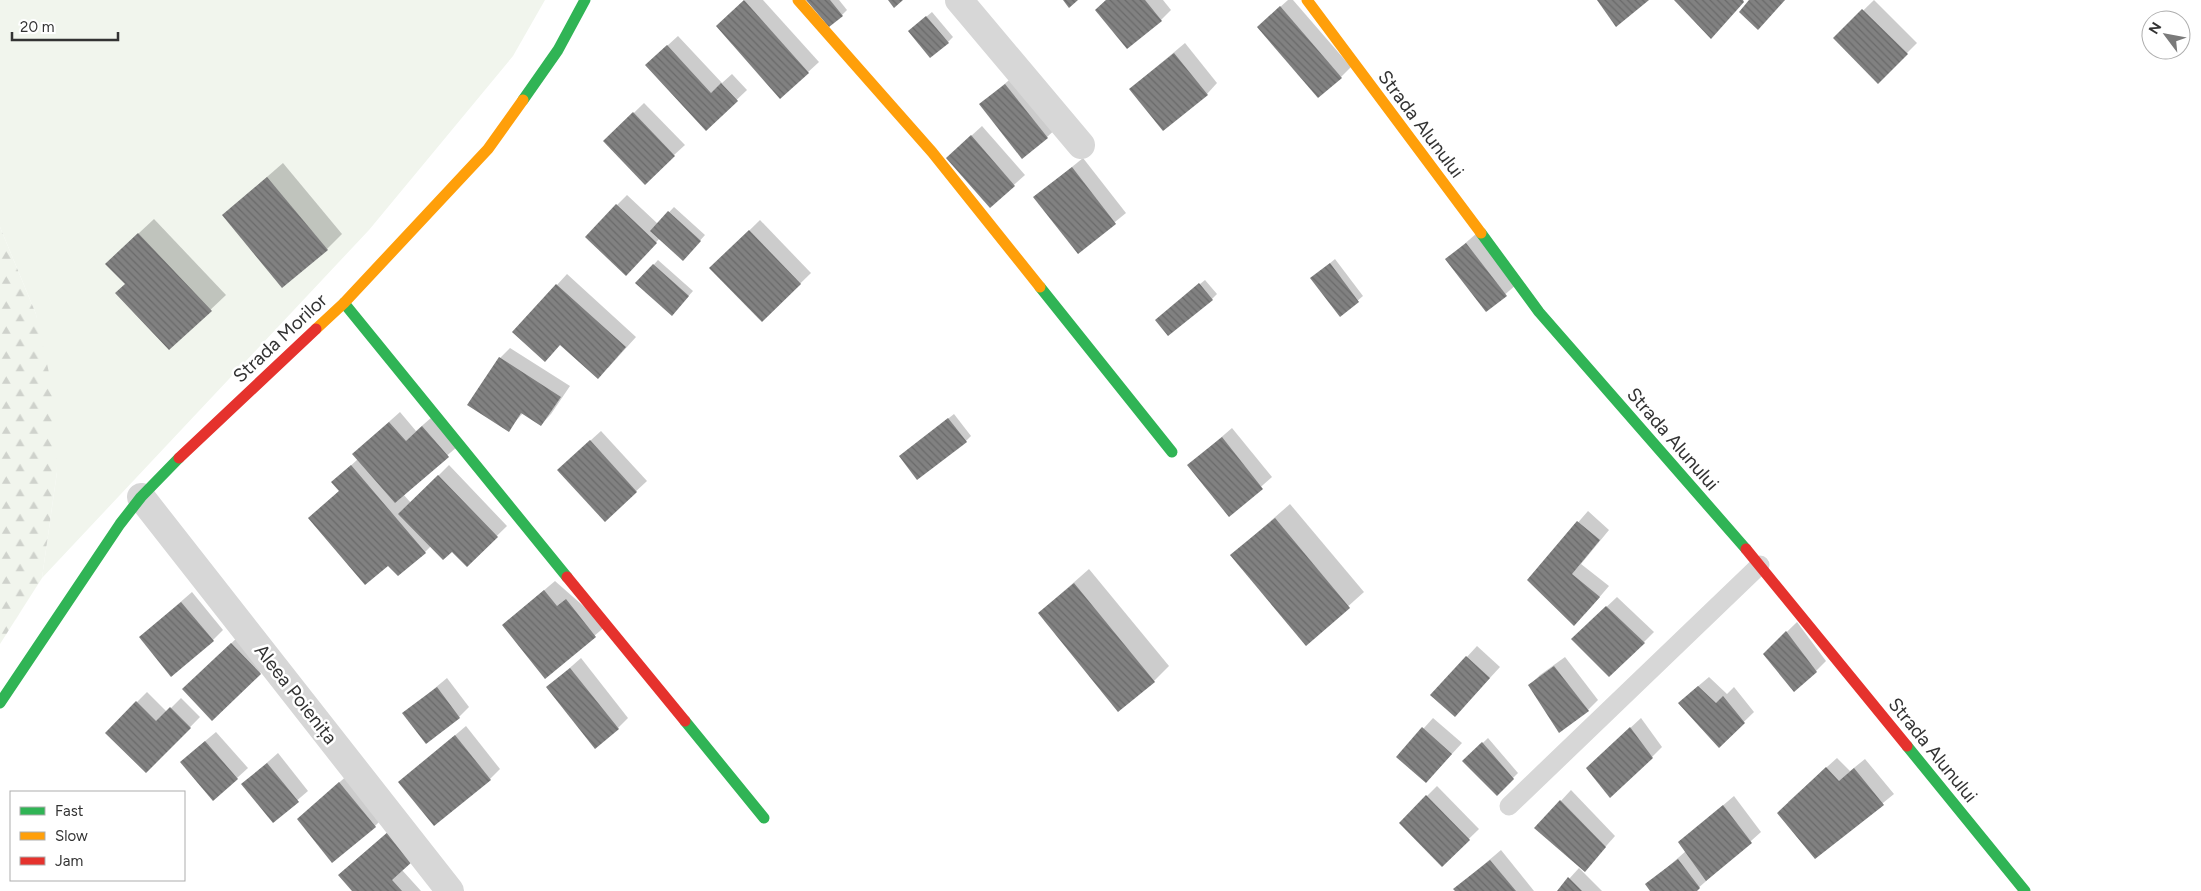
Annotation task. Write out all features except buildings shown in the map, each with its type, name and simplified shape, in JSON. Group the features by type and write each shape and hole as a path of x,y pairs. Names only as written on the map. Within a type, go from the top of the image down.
{"street":[{"name":"Strada Morilor","path":"0,703 120,524 141,497 166,470 344,303 488,149 558,50 585,0"},
{"path":"798,0 932,152 1172,452"},
{"path":"959,0 1080,145"},
{"name":"Strada Alunului","path":"1307,0 1539,312 1760,565 2025,891"},
{"path":"344,303 764,818"},
{"name":"Aleea Poienița","path":"141,497 450,891"}],"lane":[{"path":"1509,806 1760,565"}],"green space":[{"path":"0,0 545,0 513,56 369,230 42,578 57,472 36,314 0,227"},
{"path":"0,227 36,314 55,400 57,472 42,578 0,644"}],"traffic: fast":[{"path":"523,100 558,50 585,0"},
{"path":"1481,233 1539,312 1746,549"},
{"path":"1040,287 1172,452"},
{"path":"344,303 567,577"},
{"path":"0,703 120,524 141,497 179,458"},
{"path":"685,721 764,818"},
{"path":"1907,746 2025,891"}],"traffic: slow":[{"path":"798,0 932,152 1040,287"},
{"path":"1307,0 1481,233"},
{"path":"316,329 344,303 488,149 523,100"}],"traffic: jam":[{"path":"179,458 316,329"},
{"path":"1746,549 1907,746"},
{"path":"567,577 685,721"}]}
